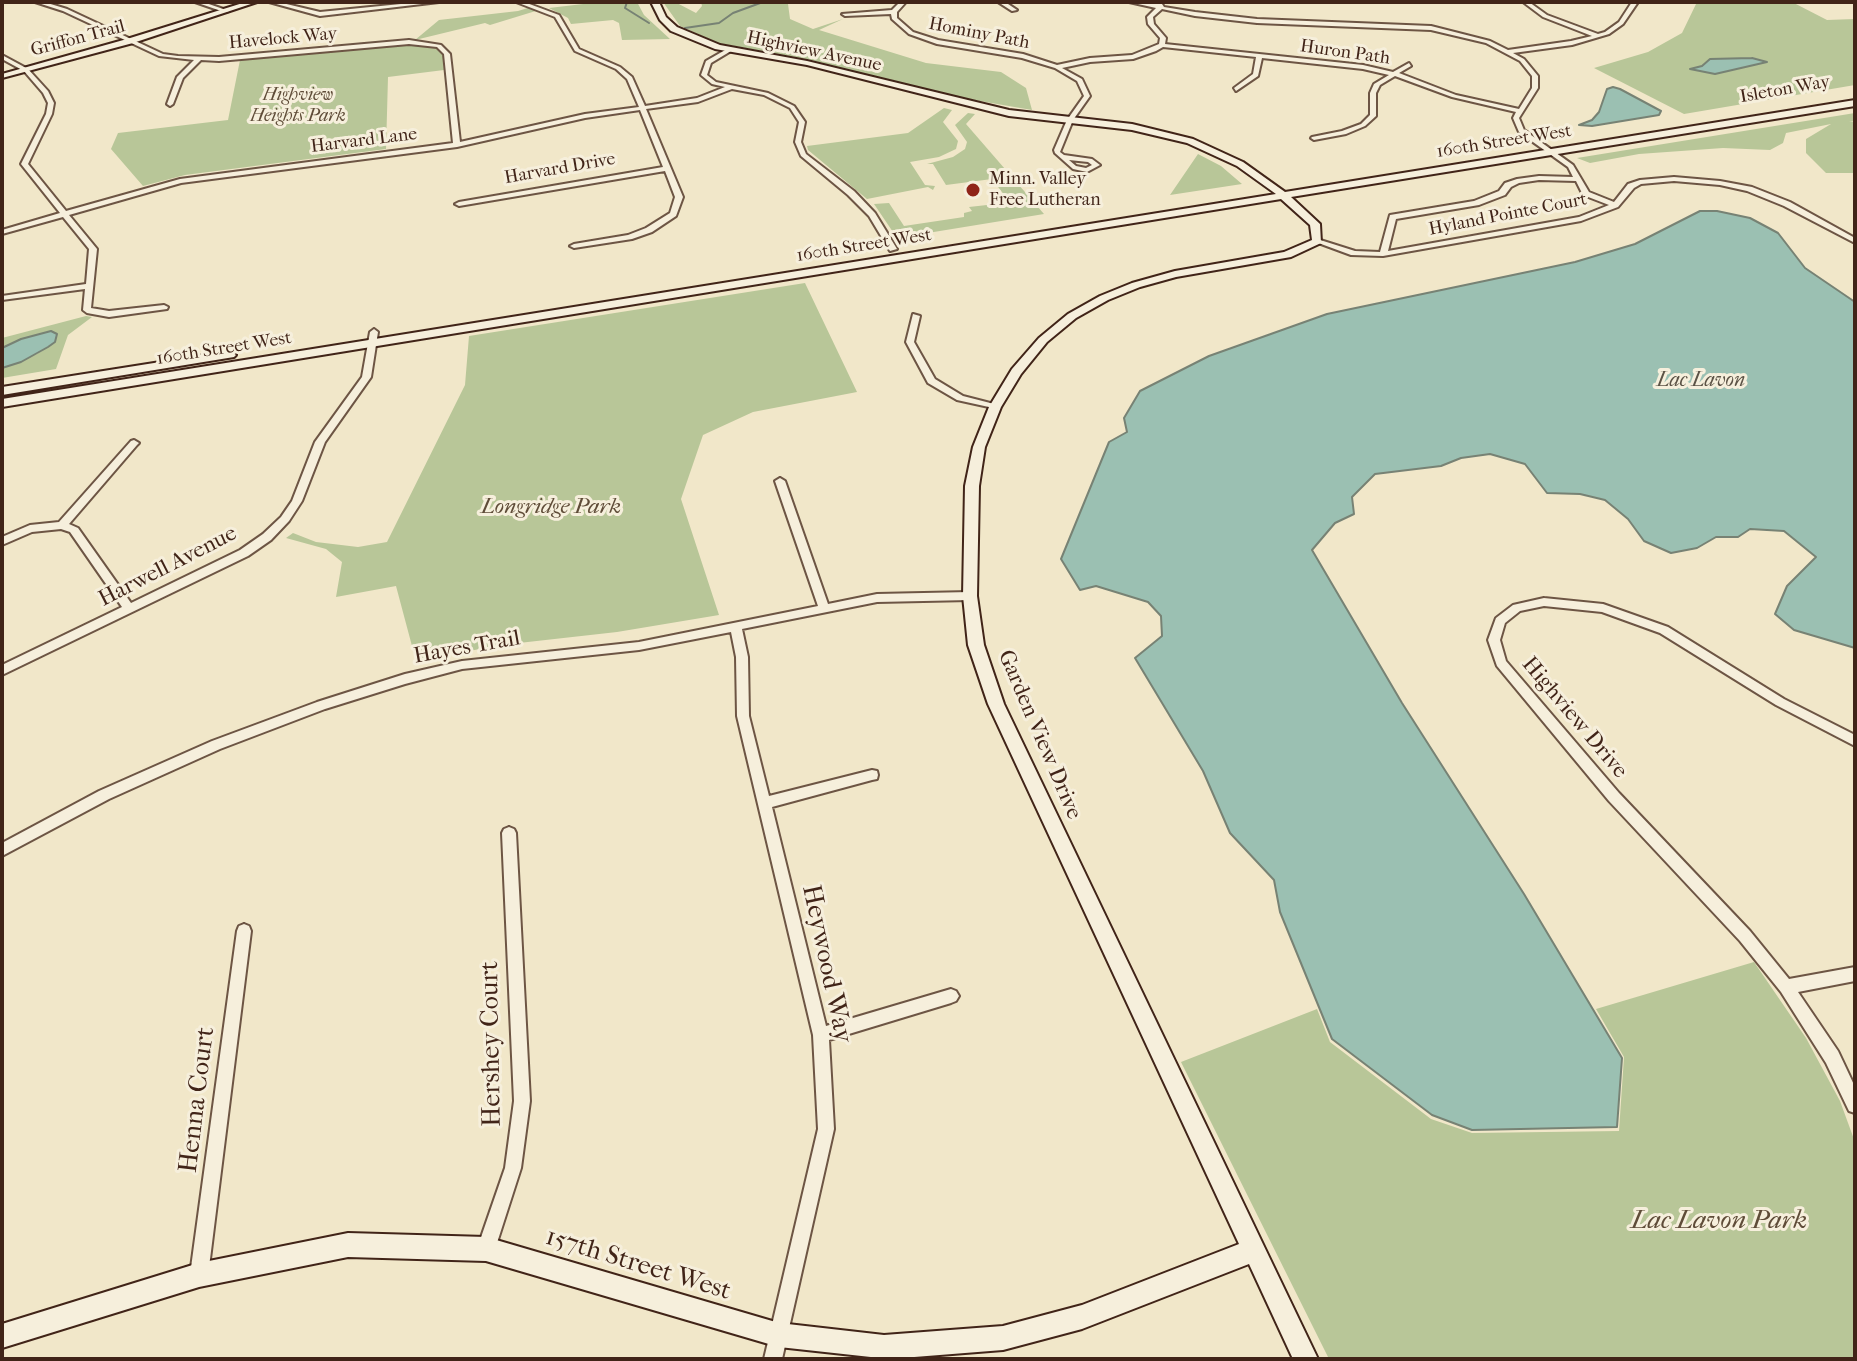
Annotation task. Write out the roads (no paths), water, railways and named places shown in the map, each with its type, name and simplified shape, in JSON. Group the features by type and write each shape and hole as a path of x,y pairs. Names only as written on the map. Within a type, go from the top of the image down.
{"main road":[{"name":"Griffon Trail","path":"2,76 130,41 253,2"},
{"name":"Highview Avenue","path":"655,2 663,18 674,29 699,42 807,63 982,107 1132,127 1190,141 1233,160 1280,192"},
{"name":"Isleton Way","path":"1721,117 1855,94"},
{"name":"Isleton Way","path":"1732,124 1855,103"},
{"name":"160th Street West","path":"2,391 374,337 1280,192 1721,117"},
{"name":"160th Street West","path":"2,403 893,249 1732,124"},
{"path":"1280,192 1315,224 1317,241"},
{"name":"Garden View Drive","path":"1306,1359 996,704 976,645 970,596 972,486 979,447 995,407 1016,372 1043,340 1072,316 1104,298 1175,274 1287,255 1317,241"},
{"name":"157th Street West","path":"2,1336 199,1275 348,1245 486,1249 776,1347 884,1347 1003,1338 1082,1317 1254,1250"}],"street":[{"name":"Havelock Way","path":"38,2 60,8 161,55 198,60 409,42 433,44 447,54 457,145"},
{"path":"198,2 226,11"},
{"path":"272,2 328,14 436,2"},
{"path":"519,2 560,18 577,50 618,68 629,77 679,201 665,221 629,237 574,246"},
{"name":"Hominy Path","path":"903,2 894,12 900,26 916,36 1012,53 1075,76 1086,88 1086,100 1072,118"},
{"path":"1001,2 1014,10"},
{"path":"1132,2 1257,21 1431,28 1472,36 1509,52 1528,66 1536,81 1534,92 1519,111 1516,125 1571,166 1586,193 1615,205"},
{"path":"1057,67 1090,60 1137,56 1162,45 1162,35 1151,24 1150,17 1168,2"},
{"path":"1526,2 1545,16 1599,36"},
{"path":"1509,52 1599,36 1621,23 1635,2"},
{"path":"845,14 894,12"},
{"name":"Huron Path","path":"1162,45 1259,57 1335,62 1393,74 1454,96 1519,111"},
{"path":"729,50 708,62 703,72 714,83 773,97 797,112 802,122 798,142 803,155 851,193 872,215 893,249"},
{"path":"2,57 26,70 46,92 51,103 49,114 25,156 24,167 93,249 86,308 93,313 109,314 164,307"},
{"path":"1236,89 1256,75 1259,57"},
{"path":"170,104 180,77 198,60"},
{"path":"1314,138 1354,130 1371,119 1375,87 1409,65"},
{"name":"Harvard Lane","path":"2,232 185,180 457,145 585,116 698,100 731,87"},
{"path":"797,112 811,110"},
{"path":"1063,157 1056,147 1072,118"},
{"name":"Harvard Drive","path":"459,204 667,168"},
{"path":"1317,241 1354,253 1383,254 1393,217 1476,203 1502,193 1508,185 1517,181 1579,179"},
{"name":"Hyland Pointe Court","path":"1383,254 1581,219 1615,205 1631,186 1640,182 1674,179 1720,183 1787,204 1855,241"},
{"path":"2,298 88,286"},
{"path":"916,316 910,342 931,381 960,398 995,407"},
{"name":"Harwell Avenue","path":"2,670 244,553 285,519 297,501 320,442 366,377 374,337"},
{"path":"62,525 134,443"},
{"path":"780,481 824,607"},
{"path":"2,541 30,529 62,525 74,530 129,609"},
{"name":"Hayes Trail","path":"2,850 104,795 216,745 321,705 405,679 462,665 639,646 877,598 970,596"},
{"name":"Highview Drive","path":"1855,741 1780,702 1664,630 1603,608 1544,602 1517,608 1500,621 1494,640 1501,663 1614,797 1745,936 1786,987 1832,1057 1855,1105"},
{"name":"Heywood Way","path":"736,627 742,657 743,716 821,1035 826,1129 776,1347"},
{"path":"764,803 872,775"},
{"name":"Hershey Court","path":"486,1249 513,1168 522,1101 509,833"},
{"name":"Henna Court","path":"199,1275 244,931"},
{"path":"1786,987 1855,974"},
{"path":"821,1035 951,996"}],"water":[{"path":"1752,58 1767,62 1715,74 1690,69 1702,66 1710,59"},
{"path":"1613,87 1661,111 1659,115 1592,126 1579,125 1592,120 1599,112 1607,89"},
{"name":"Lac Lavon","path":"1700,211 1750,218 1778,233 1805,268 1855,302 1855,648 1794,630 1775,614 1787,586 1816,557 1784,531 1750,529 1738,537 1716,537 1697,548 1671,553 1644,541 1628,519 1605,500 1580,494 1547,493 1525,464 1490,454 1461,458 1441,466 1375,474 1352,497 1354,514 1335,523 1312,550 1402,703 1524,894 1622,1058 1617,1127 1472,1130 1432,1115 1332,1039 1280,912 1274,880 1230,833 1203,771 1135,658 1162,636 1161,616 1148,602 1096,586 1080,590 1061,559 1109,442 1127,432 1124,418 1140,391 1209,356 1327,314 1575,262 1635,244"},
{"path":"51,331 57,334 55,342 21,362 2,368 2,348"}],"waterway":[{"path":"627,2 625,8 649,23"},
{"path":"685,28 719,23 733,13 763,2"}],"place":[{"name":"Minn. Valley Free Lutheran","path":"973,190"}],"park label":[{"name":"Highview Heights Park","path":"298,106"},
{"name":"Longridge Park","path":"551,508"},
{"name":"Lac Lavon Park","path":"1719,1222"}]}
